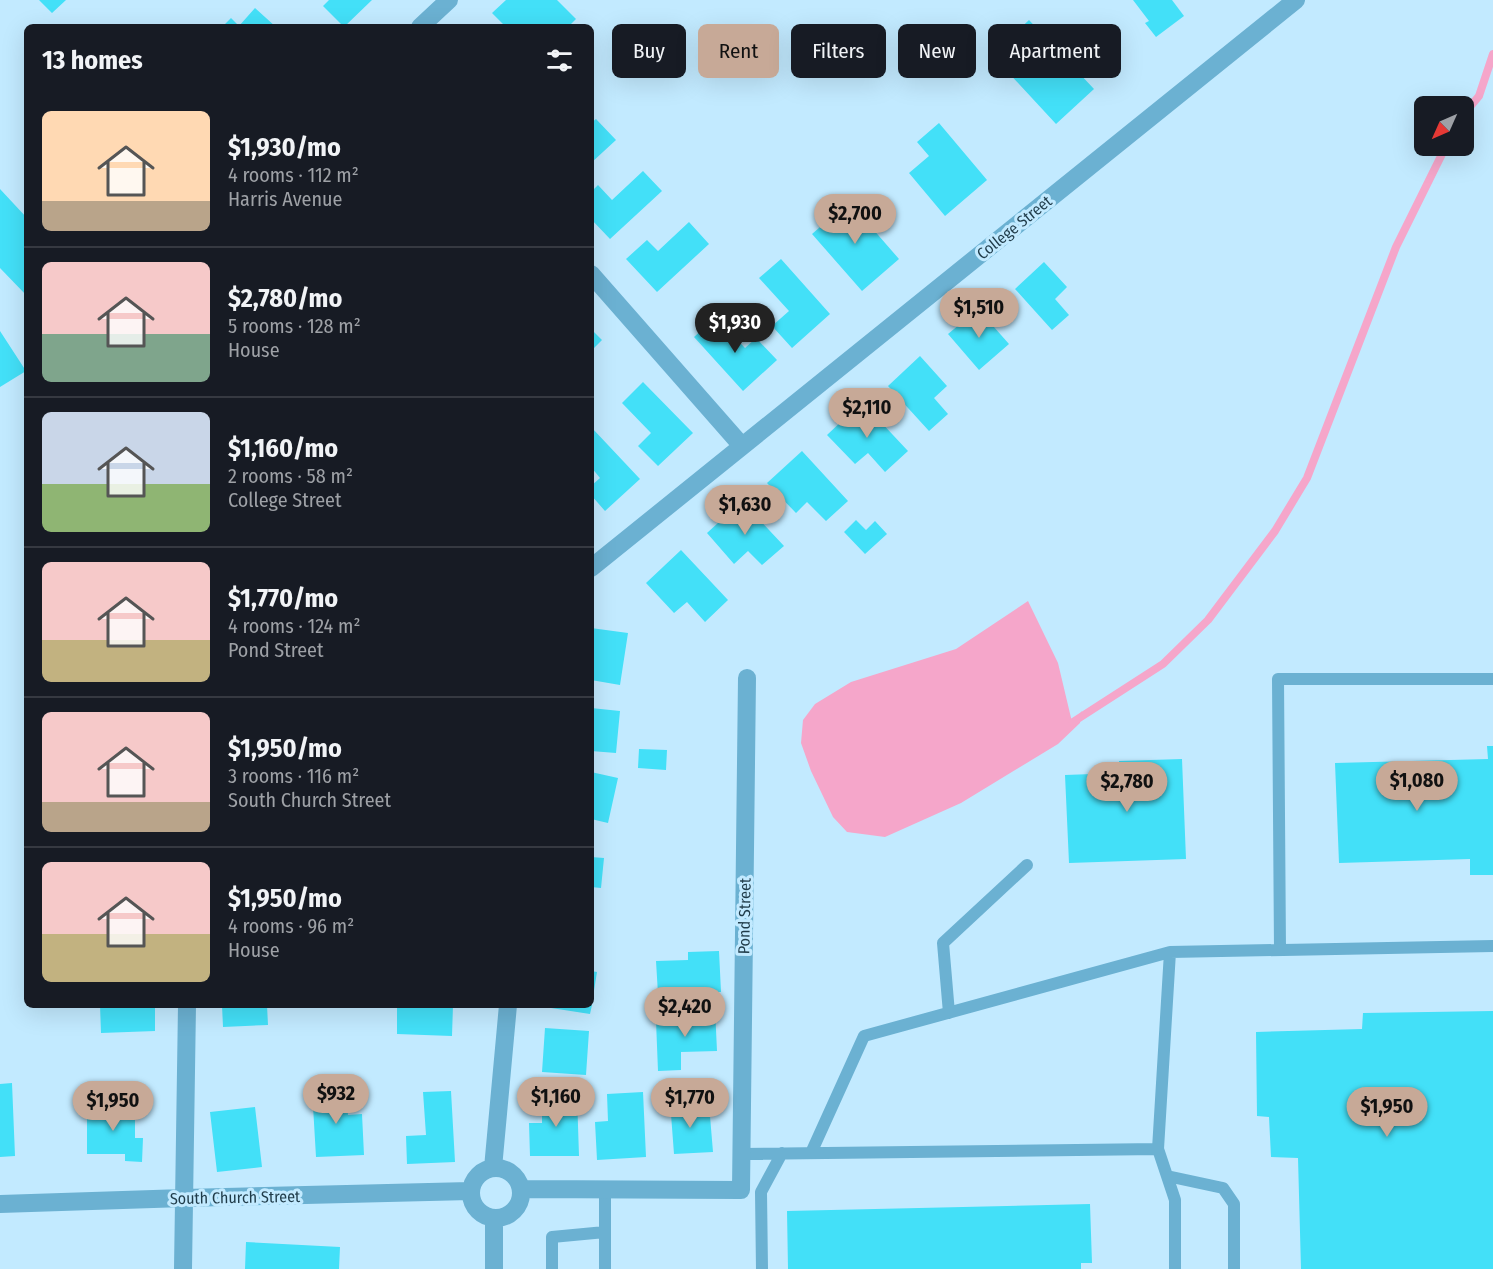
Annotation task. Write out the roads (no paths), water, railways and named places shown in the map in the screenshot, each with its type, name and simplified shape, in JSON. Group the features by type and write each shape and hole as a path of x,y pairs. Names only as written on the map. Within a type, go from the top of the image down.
{"street":[{"path":"423,24 449,0"},
{"name":"College Street","path":"594,566 1296,0"},
{"path":"594,277 742,446"},
{"name":"Pond Street","path":"741,1190 747,678"},
{"path":"183,1269 187,1008"},
{"path":"492,1168 508,1008"},
{"path":"497,1167 507,1170 515,1176 520,1189 519,1204 513,1212 504,1217 485,1216 471,1201 470,1191 473,1182 479,1173 488,1168 497,1167"},
{"path":"520,1189 741,1190"},
{"name":"South Church Street","path":"0,1204 470,1191"},
{"path":"494,1218 494,1269"}],"lane":[{"path":"1280,950 1278,679 1493,679"},
{"path":"949,1012 943,943 1026,865"},
{"path":"811,1153 864,1036 1170,952 1493,946"},
{"path":"1170,952 1158,1149 1175,1200 1175,1269"},
{"path":"742,1154 1158,1149"},
{"path":"762,1269 761,1192 782,1153"},
{"path":"1167,1176 1223,1188 1234,1204 1234,1269"},
{"path":"605,1189 605,1269"},
{"path":"741,1190 761,1192"},
{"path":"552,1269 552,1237 605,1232"}],"waterway":[{"path":"1474,102 1479,96 1493,54"},
{"path":"1073,722 1163,664 1208,620 1275,531 1307,478 1396,247 1441,156"}]}
